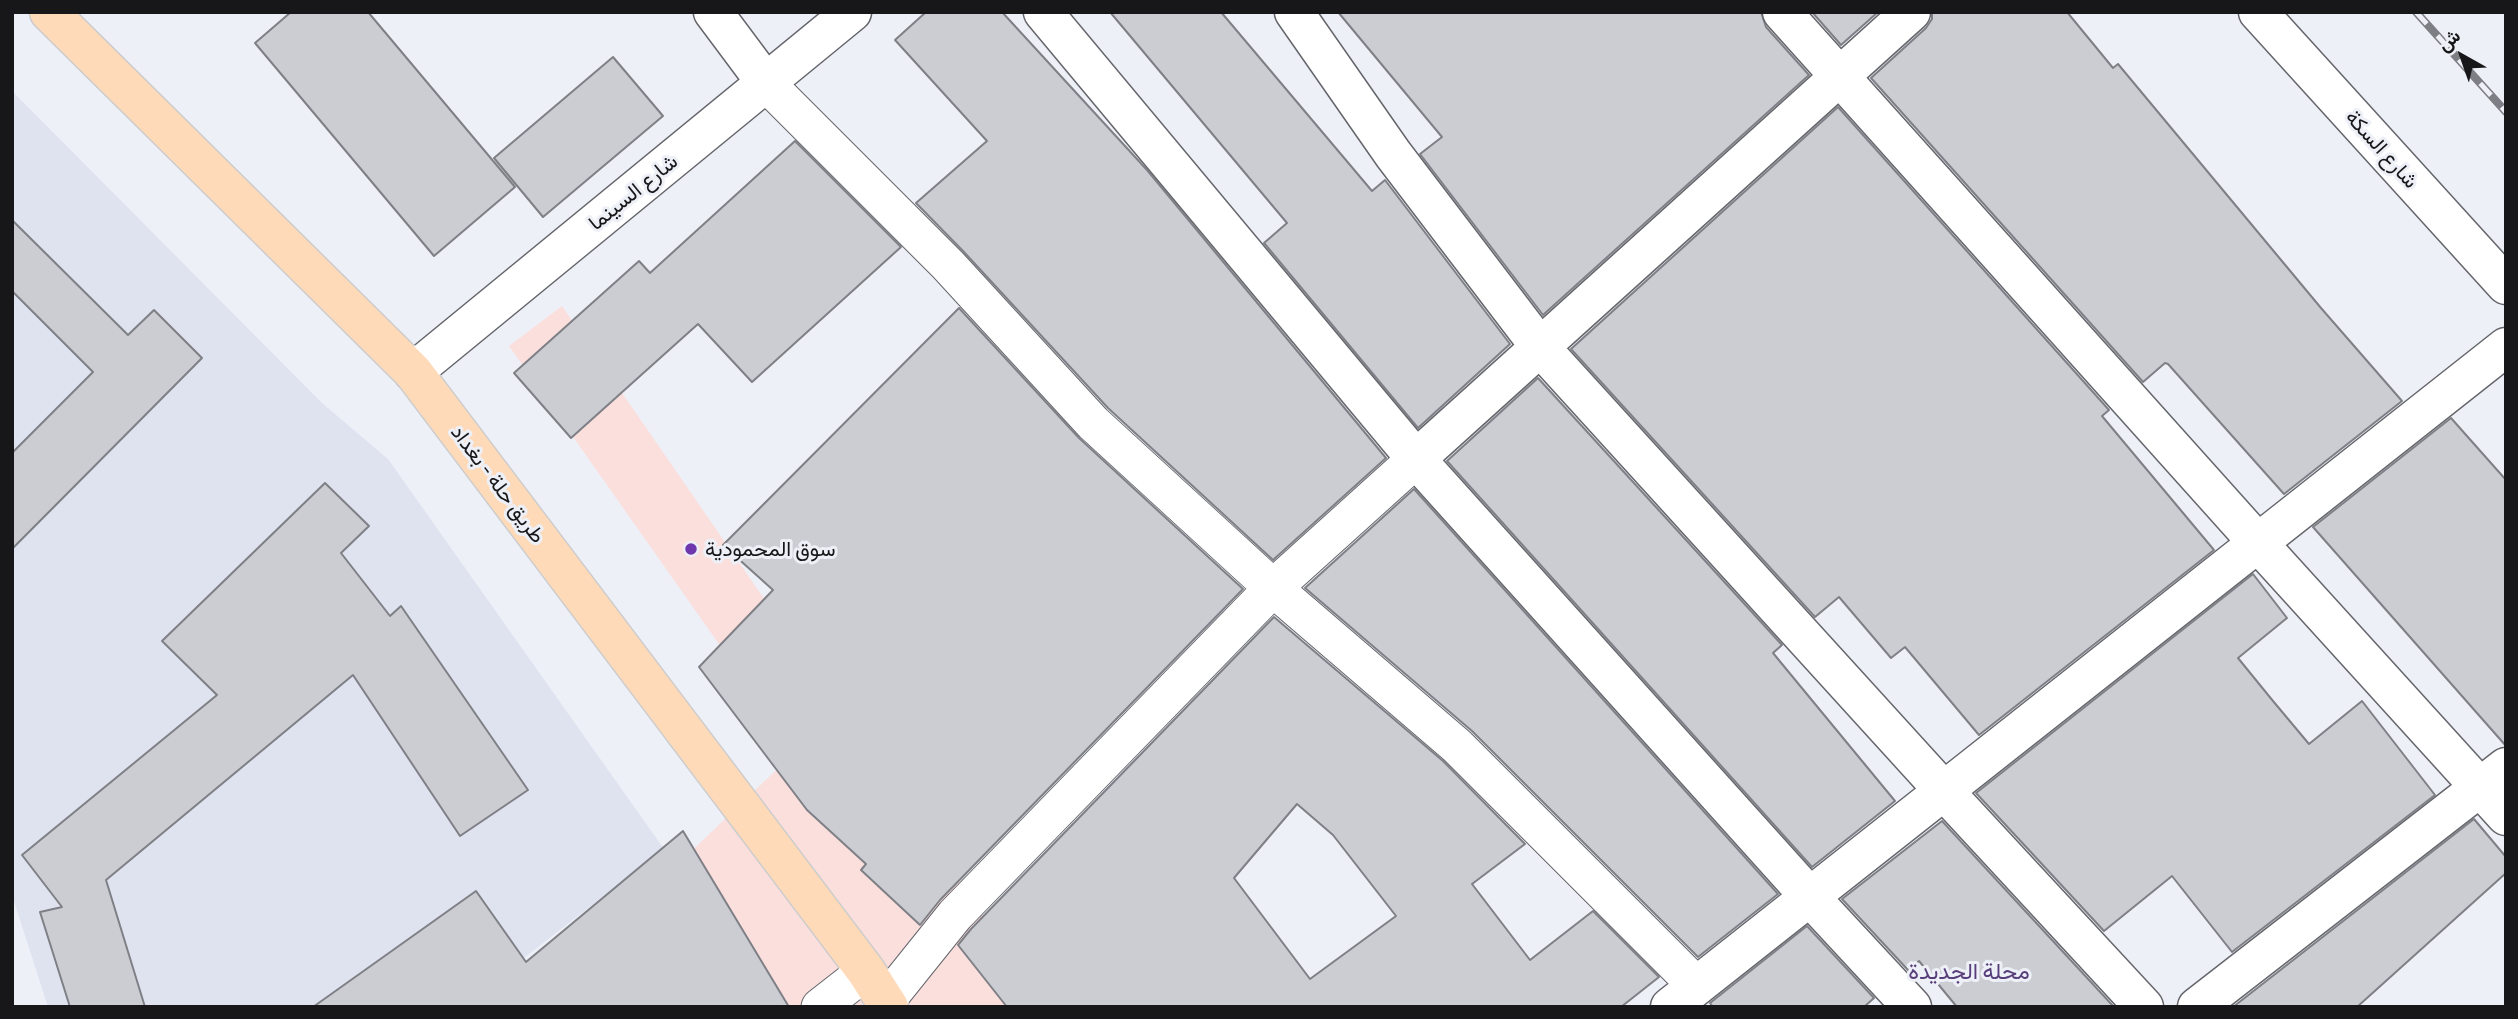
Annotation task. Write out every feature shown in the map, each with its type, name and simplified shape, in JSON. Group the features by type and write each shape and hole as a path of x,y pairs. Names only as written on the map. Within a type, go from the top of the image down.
{"main road":[{"name":"طريق حلة - بغداد","path":"49,12 413,372 880,993"}],"street":[{"path":"713,12 766,83 948,265 1093,422 1273,588 1457,747 1694,1000 1810,897 2506,347"},
{"name":"شارع السينما","path":"413,372 852,12"},
{"path":"1043,12 1416,459 1912,1007"},
{"path":"1294,12 1393,154 1540,346 2144,1007"},
{"path":"1782,12 2258,543 2493,777 2506,816"},
{"path":"820,1007 880,993 1273,588 1911,12"},
{"name":"شارع السكة","path":"2258,12 2506,285"},
{"path":"2197,1007 2493,777"}],"shaded area":[{"path":"12,91 322,403 388,459 664,849 461,1007 48,1007 12,895"},
{"name":"سوق المحمودية","path":"562,306 1046,1007 775,1007 679,863 795,752 509,346"}],"building":[{"path":"291,12 368,12 515,187 434,256 255,43"},
{"path":"926,12 1002,12 1147,170 1386,458 1273,560 1108,408 916,203 987,141 895,40"},
{"path":"1110,12 1221,12 1372,191 1385,180 1510,344 1418,428 1264,243 1287,223"},
{"path":"1338,12 1761,12 1766,27 1809,75 1543,315 1420,154 1442,137"},
{"path":"1812,12 1878,12 1841,45"},
{"path":"1932,12 2067,12 2113,68 2118,64 2402,401 2284,494 2168,364 2165,363 2143,382 1871,78 1926,28 1932,19"},
{"path":"613,57 663,116 543,217 494,158"},
{"path":"1838,107 2109,410 2102,416 2214,550 1979,735 1905,647 1891,658 1839,597 1815,617 1571,349"},
{"path":"795,141 901,247 752,382 698,324 571,438 514,373 639,261 650,273"},
{"path":"12,220 128,335 154,310 202,358 12,549 12,453 93,372 12,291"},
{"path":"959,308 1079,438 1243,589 940,900 920,925 861,870 866,864 807,810 699,667 773,590 723,545"},
{"path":"1538,378 1782,645 1773,653 1895,801 1812,867 1447,461"},
{"path":"2451,418 2506,480 2506,746 2313,527"},
{"path":"325,483 369,526 341,553 390,616 401,606 528,790 460,836 353,675 106,880 145,1007 70,1007 40,912 62,907 22,855 217,695 162,641"},
{"path":"1414,489 1778,894 1698,957 1472,731 1305,588"},
{"path":"2253,574 2287,618 2238,658 2273,701 2309,744 2362,701 2435,795 2232,952 2172,876 2104,931 1976,793"},
{"path":"1274,617 1443,761 1525,844 1472,884 1530,960 1593,911 1659,977 1621,1007 1007,1007 958,945","holes":["1297,804 1333,835 1396,916 1310,979 1234,878"]},
{"path":"2474,819 2506,857 2506,873 2357,1007 2233,1007"},
{"path":"1942,821 2114,1007 1957,1007 1919,961 1908,970 1842,899"},
{"path":"683,831 789,1007 313,1007 476,891 526,962"},
{"path":"1807,926 1874,998 1864,1007 1713,1007 1710,1003"}],"railway":[{"path":"2416,12 2506,112"}],"place":[{"name":"سوق المحمودية","path":"691,549"}],"district":[{"name":"محلة الجديدة","path":"1969,971"}]}
